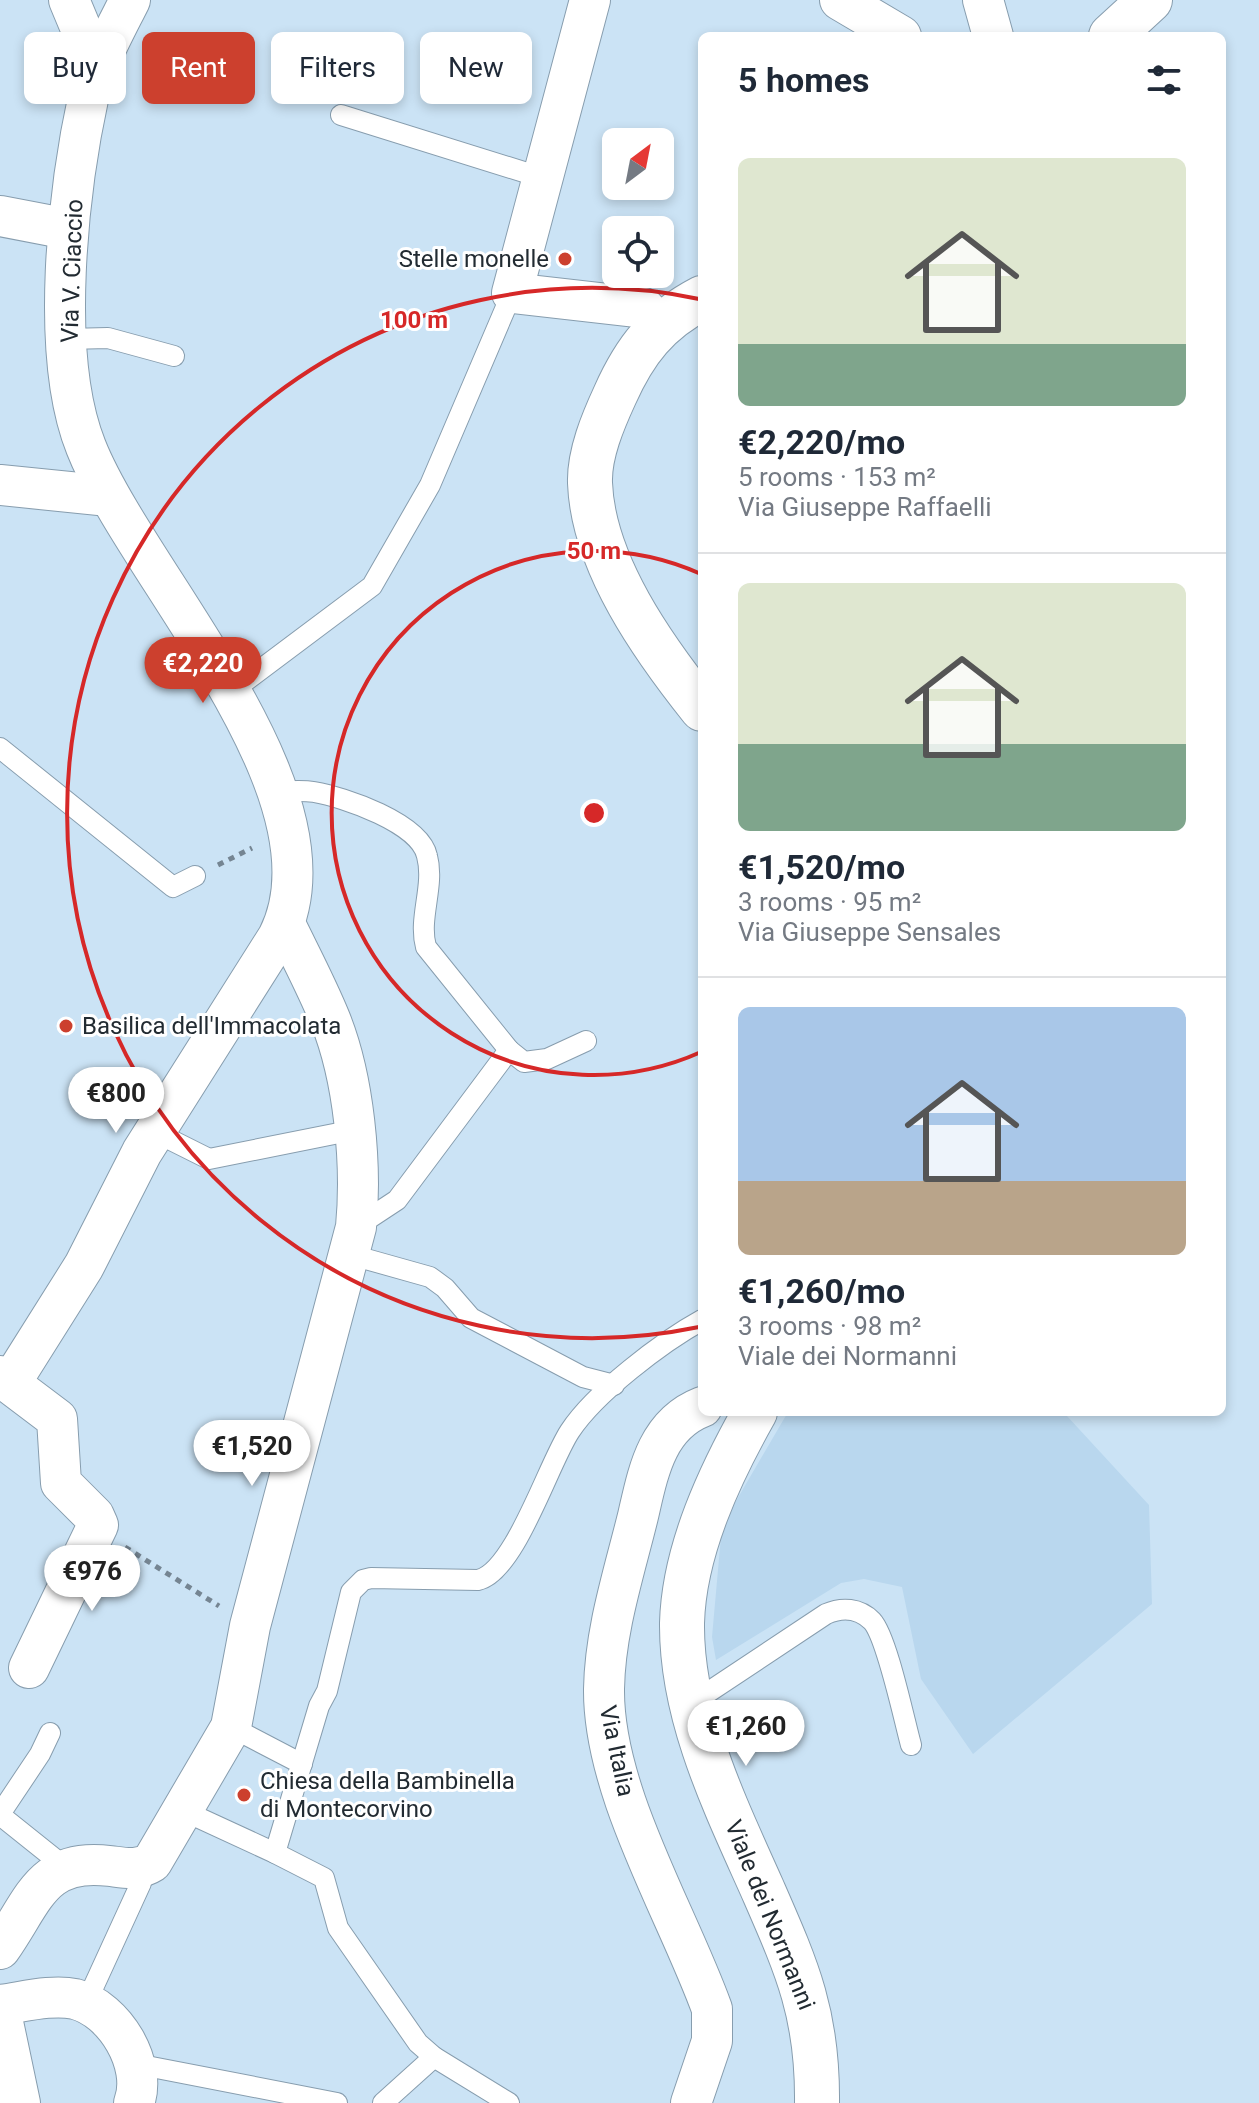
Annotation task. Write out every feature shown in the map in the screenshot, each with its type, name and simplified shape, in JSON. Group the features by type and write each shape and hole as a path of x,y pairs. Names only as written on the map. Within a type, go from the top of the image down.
{"street":[{"path":"69,0 82,32"},
{"name":"Via V. Ciaccio","path":"116,32 130,0"},
{"path":"590,0 512,293 644,308 659,325"},
{"path":"840,0 894,32"},
{"path":"983,0 992,32"},
{"path":"1116,32 1150,0"},
{"name":"Via V. Ciaccio","path":"88,104 68,229 67,339 72,397 85,446 109,496 232,691 277,792 288,830 293,864 285,924"},
{"path":"0,216 68,229"},
{"path":"698,301 659,325 641,345 615,394 595,447 590,482 606,548 640,628 698,704"},
{"path":"0,485 109,496"},
{"path":"0,1949 37,1892 65,1867 94,1864 138,1869 157,1857 231,1727 250,1626 352,1240 359,1197 351,1099 331,1021 285,924"},
{"path":"29,1668 97,1529 94,1516 61,1483 57,1419 5,1379 84,1266 155,1132 285,924"},
{"name":"Via Italia","path":"691,2103 712,2041 712,2009 622,1790 606,1720 604,1689 612,1622 648,1474 663,1438 675,1422 698,1409"},
{"name":"Viale dei Normanni","path":"753,1416 720,1482 687,1578 683,1648 692,1703 715,1783 804,1991 815,2032 817,2103"},
{"path":"20,2103 7,2062 0,2006 56,1998 86,2003 108,2021 136,2064 139,2084 134,2103"}],"lane":[{"path":"341,115 543,178"},
{"path":"232,691 362,596 382,572 430,485 512,293"},
{"path":"67,339 108,338 174,356"},
{"path":"0,748 173,887 195,876"},
{"path":"277,792 313,792 332,796 391,819 415,835 427,856 430,876 424,938 429,955 509,1050 524,1062 547,1059 586,1041"},
{"path":"509,1050 397,1200 352,1240 430,1277 445,1288 471,1318 583,1377 614,1385"},
{"path":"155,1132 209,1159 354,1130"},
{"path":"275,1853 327,1691 351,1592 371,1578 478,1580 493,1574 540,1498 569,1433 588,1406 698,1323"},
{"path":"692,1703 826,1614 850,1610 872,1621 879,1631 911,1745"},
{"path":"231,1727 302,1764"},
{"path":"50,1733 40,1754 0,1814 65,1867"},
{"path":"184,1811 324,1878 338,1928 418,2043 434,2057 509,2103"},
{"path":"86,2003 141,1883 138,1869"},
{"path":"383,2103 434,2057"},
{"path":"136,2064 337,2103"}],"path":[{"path":"195,876 288,830"},
{"path":"97,1529 250,1626"}],"shaded area":[{"path":"786,1416 1067,1416 1149,1505 1152,1604 973,1754 921,1679 902,1587 864,1579 841,1583 716,1660 712,1637 722,1525"}],"place":[{"name":"Stelle monelle","path":"565,259"},
{"name":"Basilica dell'Immacolata","path":"66,1026"},
{"name":"Chiesa della Bambinella di Montecorvino","path":"244,1795"}]}
